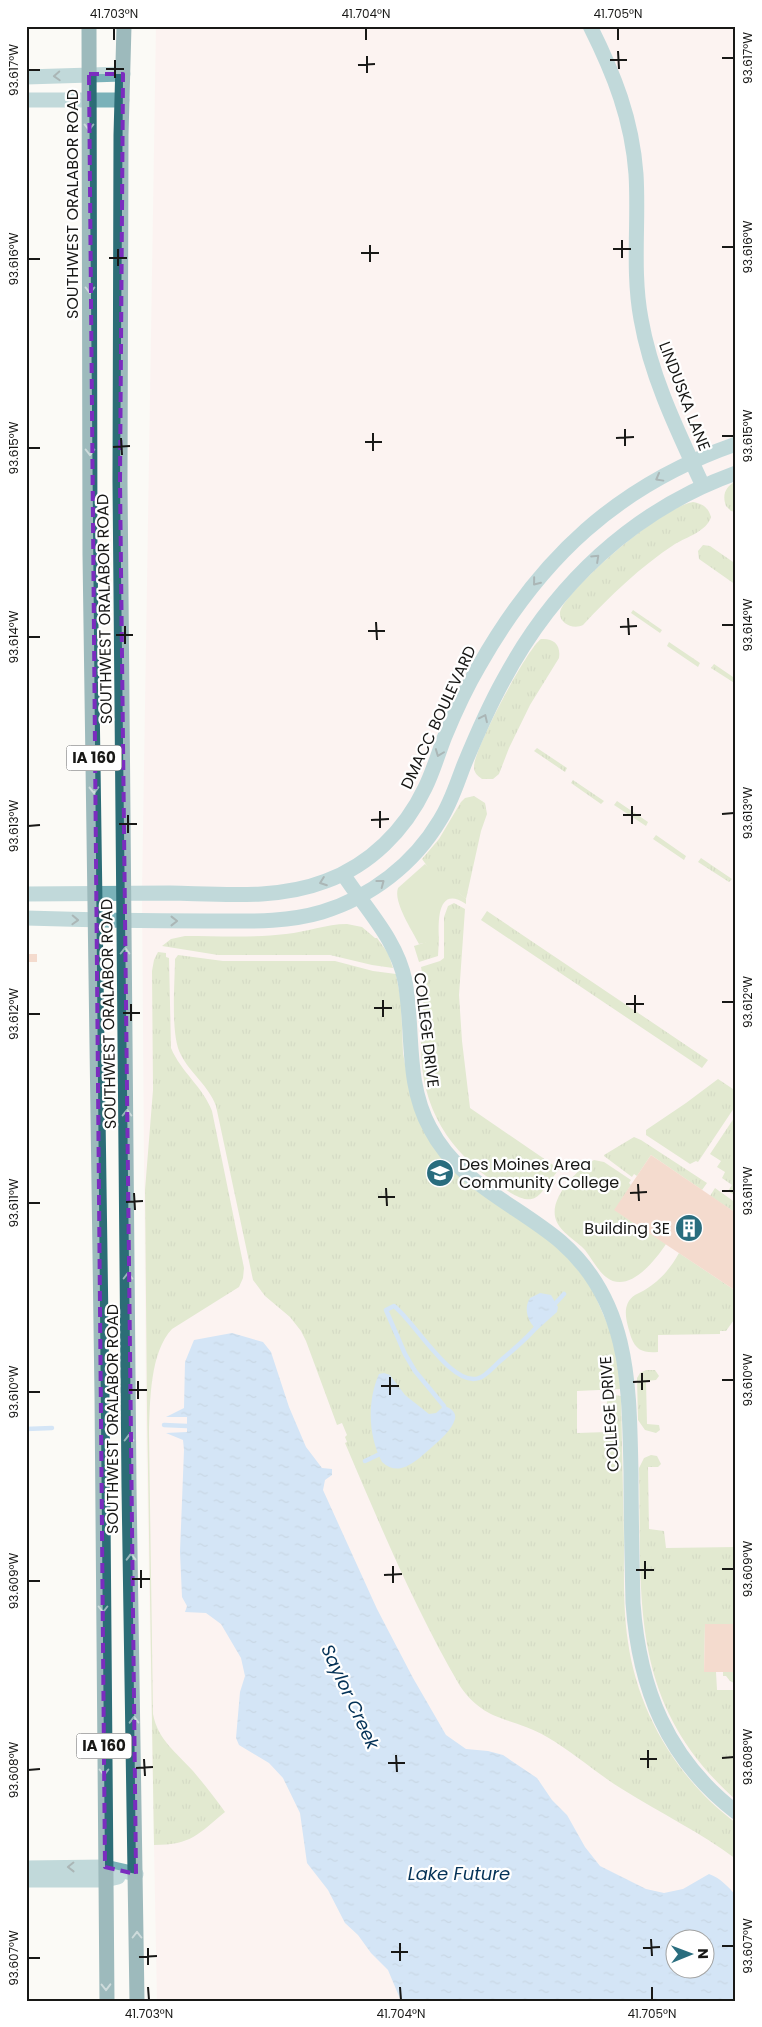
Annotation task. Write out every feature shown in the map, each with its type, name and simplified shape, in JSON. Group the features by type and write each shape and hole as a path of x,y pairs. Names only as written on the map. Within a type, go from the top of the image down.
{"main road":[{"name":"SOUTHWEST ORALABOR ROAD","path":"89,26 90,545 96,894 106,2001"},
{"name":"SOUTHWEST ORALABOR ROAD","path":"124,26 119,306 120,481 129,1487 137,2001"}],"street":[{"name":"LINDUSKA LANE","path":"590,26 616,81 623,103 633,150 636,174 638,293 645,339 657,380 703,486"},
{"path":"26,77 122,74"},
{"path":"26,100 122,100"},
{"name":"DMACC BOULEVARD","path":"26,894 271,893 315,885 343,874 374,854 402,826 425,788 444,737 479,666 505,624 537,580 563,550 612,508 655,480 692,461 736,444"},
{"path":"26,918 125,922 287,919 321,912 358,897 380,884 413,856 440,820 479,729 503,679 539,622 554,603 586,567 625,533 659,509 703,486 736,473"},
{"name":"COLLEGE DRIVE","path":"343,874 390,940 398,956 405,981 410,1057 414,1082 420,1105 435,1138 448,1157 466,1174 548,1232 576,1257 596,1283 613,1318 621,1343 628,1383 633,1603 635,1637 639,1659 646,1686 658,1716 681,1755 698,1777 736,1812"},
{"path":"26,1868 136,1874"},
{"path":"26,1880 105,1873"}],"highlighted area":[{"path":"89,74 123,74 120,481 136,1874 105,1867"}],"shaded area":[{"name":"Des Moines Area Community College","path":"156,26 736,26 736,2001 157,2001 146,1425 142,893"}],"green space":[{"path":"736,481 736,512 731,511 726,506 724,498 729,486"},
{"path":"693,502 707,508 711,517 705,526 650,562 615,592 583,625 574,627 562,620 560,612 562,607 585,579 642,530 679,507"},
{"path":"703,545 710,546 736,564 736,585 699,559 698,551"},
{"path":"633,610 662,630 660,633 631,613"},
{"path":"541,639 556,643 559,649 559,658 530,705 509,748 499,774 493,779 482,779 475,773 474,767 482,741 514,679 534,646"},
{"path":"669,642 700,663 698,667 667,646"},
{"path":"714,664 736,679 736,684 711,668"},
{"path":"537,748 567,768 565,772 534,751"},
{"path":"573,780 604,801 601,804 571,783"},
{"path":"474,796 485,803 487,814 481,831 466,899 430,870 422,859 439,839 461,802 465,798"},
{"path":"617,801 648,822 646,826 614,805"},
{"path":"656,835 686,856 684,860 653,839"},
{"path":"701,858 732,879 729,882 698,862"},
{"path":"425,864 466,899 466,904 457,899 450,899 445,902 440,914 439,938 435,941 419,944 404,916 397,894 398,888"},
{"path":"454,903 465,909 459,995 470,1108 559,1169 540,1194 534,1198 521,1198 500,1186 466,1158 441,1125 432,1107 426,1087 422,1066 421,1043 423,995 421,967 444,958 444,917 448,906"},
{"path":"487,911 708,1060 702,1068 481,920"},
{"path":"347,924 362,927 377,938 388,953 393,968 330,955 218,955 162,946 171,939 185,936 274,935"},
{"path":"439,938 438,956 419,962 414,946"},
{"path":"158,952 166,953 166,957 169,958 171,1048 180,1065 203,1094 212,1111 244,1268 243,1278 239,1287 172,1329 159,1350 155,1364 149,1433 153,1714 155,1723 163,1738 197,1776 225,1812 194,1837 177,1843 154,1845 145,1190 153,1090 152,971"},
{"path":"178,955 223,961 335,961 373,971 396,974 401,1001 403,1053 407,1075 422,1126 564,1253 591,1286 613,1337 621,1389 577,1391 577,1433 607,1432 607,1394 621,1396 626,1630 633,1668 651,1719 679,1766 715,1806 736,1823 736,1859 694,1831 622,1789 547,1737 534,1730 500,1718 480,1707 460,1686 413,1597 385,1536 345,1443 347,1442 345,1437 347,1435 342,1423 337,1425 301,1331 290,1317 265,1296 253,1280 216,1106 209,1092 185,1062 175,1035 175,959"},
{"path":"718,1079 736,1091 736,1105 698,1162 690,1164 646,1135 646,1130"},
{"path":"736,1115 736,1196 728,1191 732,1185 722,1178 725,1172 717,1167 721,1161 710,1154"},
{"path":"634,1137 707,1183 702,1190 651,1155 637,1176 634,1174 632,1177 604,1156"},
{"path":"594,1160 604,1162 631,1180 629,1183 631,1185 615,1210 666,1244 648,1267 632,1279 623,1282 614,1281 606,1277 585,1250 565,1232 556,1220 556,1203 560,1194 572,1177"},
{"path":"715,1188 736,1203 736,1213 710,1196"},
{"path":"679,1253 736,1291 736,1317 726,1331 720,1331 720,1334 658,1335 658,1352 641,1350 635,1345 631,1337 626,1314 627,1304 635,1295 648,1288 660,1278"},
{"path":"646,1370 655,1370 659,1376 656,1380 646,1381 647,1424 659,1425 660,1430 656,1433 645,1430 638,1420 637,1378 640,1373"},
{"path":"651,1455 657,1456 661,1464 658,1467 648,1467 649,1529 664,1531 666,1548 736,1547 736,1624 705,1624 704,1672 716,1672 717,1690 736,1690 736,1800 701,1763 675,1726 658,1687 648,1648 642,1606 639,1468 644,1458"},
{"path":"723,1672 736,1672 736,1684 726,1676 723,1676"}],"water":[{"path":"540,1293 551,1295 558,1307 557,1312 537,1330 527,1315 527,1307 530,1298"},
{"name":"Lake Future","path":"232,1333 263,1342 271,1352 289,1407 306,1447 322,1468 332,1469 332,1475 325,1480 323,1490 377,1609 413,1678 446,1735 466,1749 488,1751 503,1755 537,1778 552,1800 567,1815 585,1847 600,1866 646,1889 664,1893 683,1889 709,1874 721,1880 736,1896 736,2001 401,2001 388,1970 345,1923 328,1890 307,1863 300,1813 283,1778 269,1763 239,1745 236,1738 240,1692 245,1676 241,1658 221,1624 206,1613 185,1612 187,1606 182,1597 180,1552 183,1440 166,1433 187,1432 187,1417 166,1417 184,1408 185,1362 194,1340"},
{"path":"379,1374 390,1375 405,1395 429,1414 436,1413 444,1406 448,1407 455,1414 451,1427 442,1438 415,1462 402,1468 395,1469 382,1462 374,1441 371,1418 372,1395"}],"building":[{"path":"28,954 37,954 37,962 28,962"},
{"name":"Building 3E","path":"651,1155 736,1213 736,1291 614,1210"},
{"path":"705,1624 736,1624 736,1672 704,1672"}],"waterway":[{"path":"553,1306 564,1294"},
{"path":"444,1409 444,1406 415,1371 405,1354 386,1310 394,1306 446,1364 457,1373 468,1378 479,1378 484,1375 539,1324"},
{"name":"Saylor Creek","path":"164,1425 192,1428"},
{"name":"Saylor Creek","path":"26,1429 52,1428"},
{"path":"365,1461 384,1452"}],"place":[{"name":"Des Moines Area Community College","path":"440,1173"},
{"name":"Building 3E","path":"689,1228"}]}
